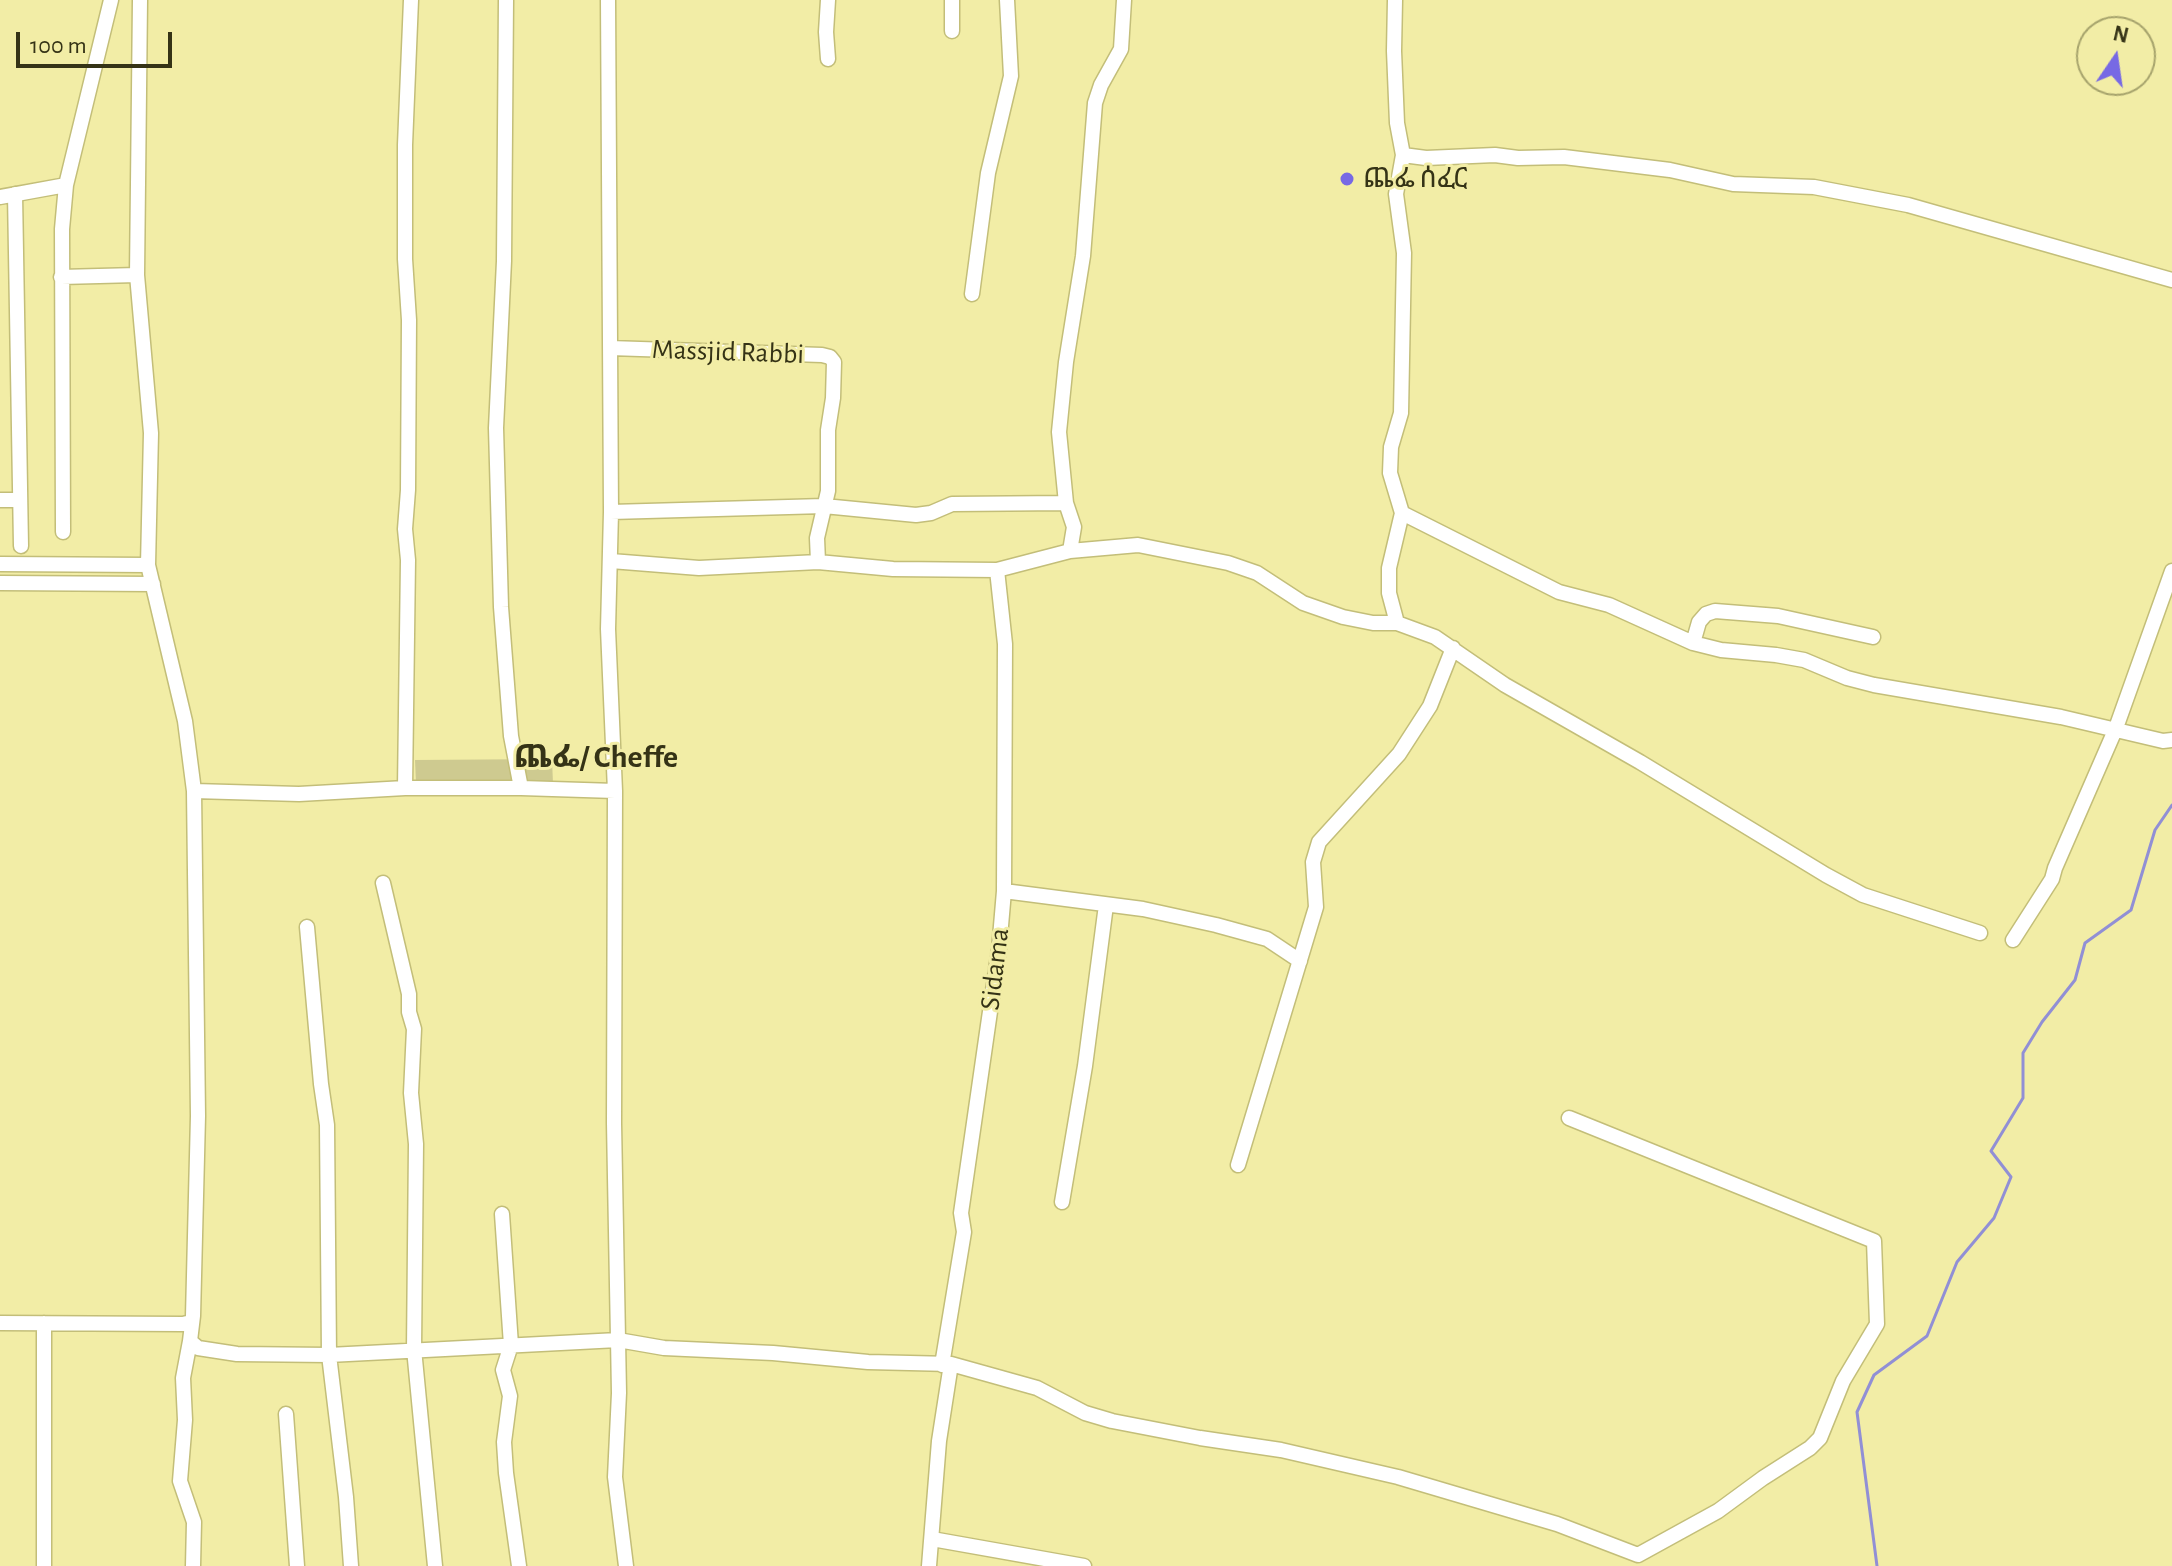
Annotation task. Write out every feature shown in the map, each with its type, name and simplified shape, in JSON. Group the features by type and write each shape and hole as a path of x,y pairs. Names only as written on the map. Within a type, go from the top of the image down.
{"street":[{"path":"63,532 62,229 66,185 111,0"},
{"path":"140,0 137,275 151,433 148,565 185,721 194,791 198,1116 193,1316 183,1378 185,1420 180,1481 194,1522 193,1566"},
{"path":"405,788 409,320 405,259 405,145 411,0"},
{"path":"506,0 504,246 496,428 501,607 511,736 521,788"},
{"path":"608,0 611,512 608,629 615,791 614,1123 619,1393 615,1477 626,1566"},
{"path":"828,0 828,59"},
{"path":"952,0 952,31"},
{"path":"972,294 988,173 1011,76 1007,0"},
{"path":"1070,551 1074,527 1066,503 1059,432 1066,362 1083,256 1095,103 1101,85 1121,49 1124,0"},
{"path":"1395,0 1397,109 1403,155 1396,194 1404,253 1401,413 1391,447 1390,473 1402,513 1389,568 1389,593 1397,623"},
{"path":"1403,155 1426,158 1495,155 1564,157 1670,170 1733,184 1814,187 1908,205 2172,280"},
{"path":"21,546 8,195 66,185"},
{"path":"61,277 137,275"},
{"name":"Massjid Rabbi","path":"610,348 830,357 834,362 828,430 828,491 817,538 818,562"},
{"path":"0,500 20,500"},
{"path":"611,512 824,506 916,515 931,513 952,504 1066,503"},
{"path":"1402,513 1559,592 1609,605 1693,643 1721,650 1804,660 1847,678 1874,685 2116,728 2163,741 2172,740"},
{"path":"611,561 699,568 818,562 893,569 997,570 1070,551 1138,545 1228,563 1257,573 1303,603 1343,617 1373,623 1397,623 1435,637 1505,685 1653,769 1826,875 1863,895 1980,933"},
{"path":"0,564 148,565"},
{"name":"Sidama","path":"929,1566 947,1364 964,1232 961,1213 999,949 1004,891 1005,644 997,570"},
{"path":"2013,940 2052,879 2116,728 2172,571"},
{"path":"0,583 153,584"},
{"path":"1693,643 1699,622 1706,614 1715,611 1778,616 1873,637"},
{"path":"1238,1165 1316,907 1313,862 1319,842 1399,754 1430,706 1453,648"},
{"path":"194,791 299,794 405,788 615,791"},
{"path":"383,883 414,1029 411,1093 416,1159 414,1349 435,1566"},
{"path":"1004,891 1143,909 1267,939 1300,961"},
{"path":"1062,1202 1085,1066 1106,905"},
{"path":"307,927 327,1125 329,1355 351,1566"},
{"path":"1569,1118 1874,1241 1877,1324 1843,1381 1820,1438 1718,1511 1623,1566"},
{"path":"502,1214 511,1345 503,1370 510,1396 504,1442 519,1566"},
{"path":"0,1323 191,1322"},
{"path":"44,1323 44,1566"},
{"path":"190,1341 198,1348 237,1354 329,1355 618,1340 664,1348 947,1364 1037,1388 1085,1413 1112,1421 1281,1450 1398,1477 1557,1524 1638,1555"},
{"path":"286,1414 297,1566"},
{"path":"932,1539 1084,1566"}],"shaded area":[{"path":"552,759 553,784 416,783 415,760"}],"waterway":[{"path":"1877,1566 1857,1412 1874,1375 1927,1336 1957,1262 1994,1218 2011,1177 1991,1151 2023,1098 2023,1053 2042,1022 2075,980 2085,943 2131,910 2155,830 2172,805"}],"place":[{"name":"ጨፌ ሰፈር","path":"1347,179"}],"district":[{"name":"ጨፌ/ Cheffe","path":"596,757"}]}
